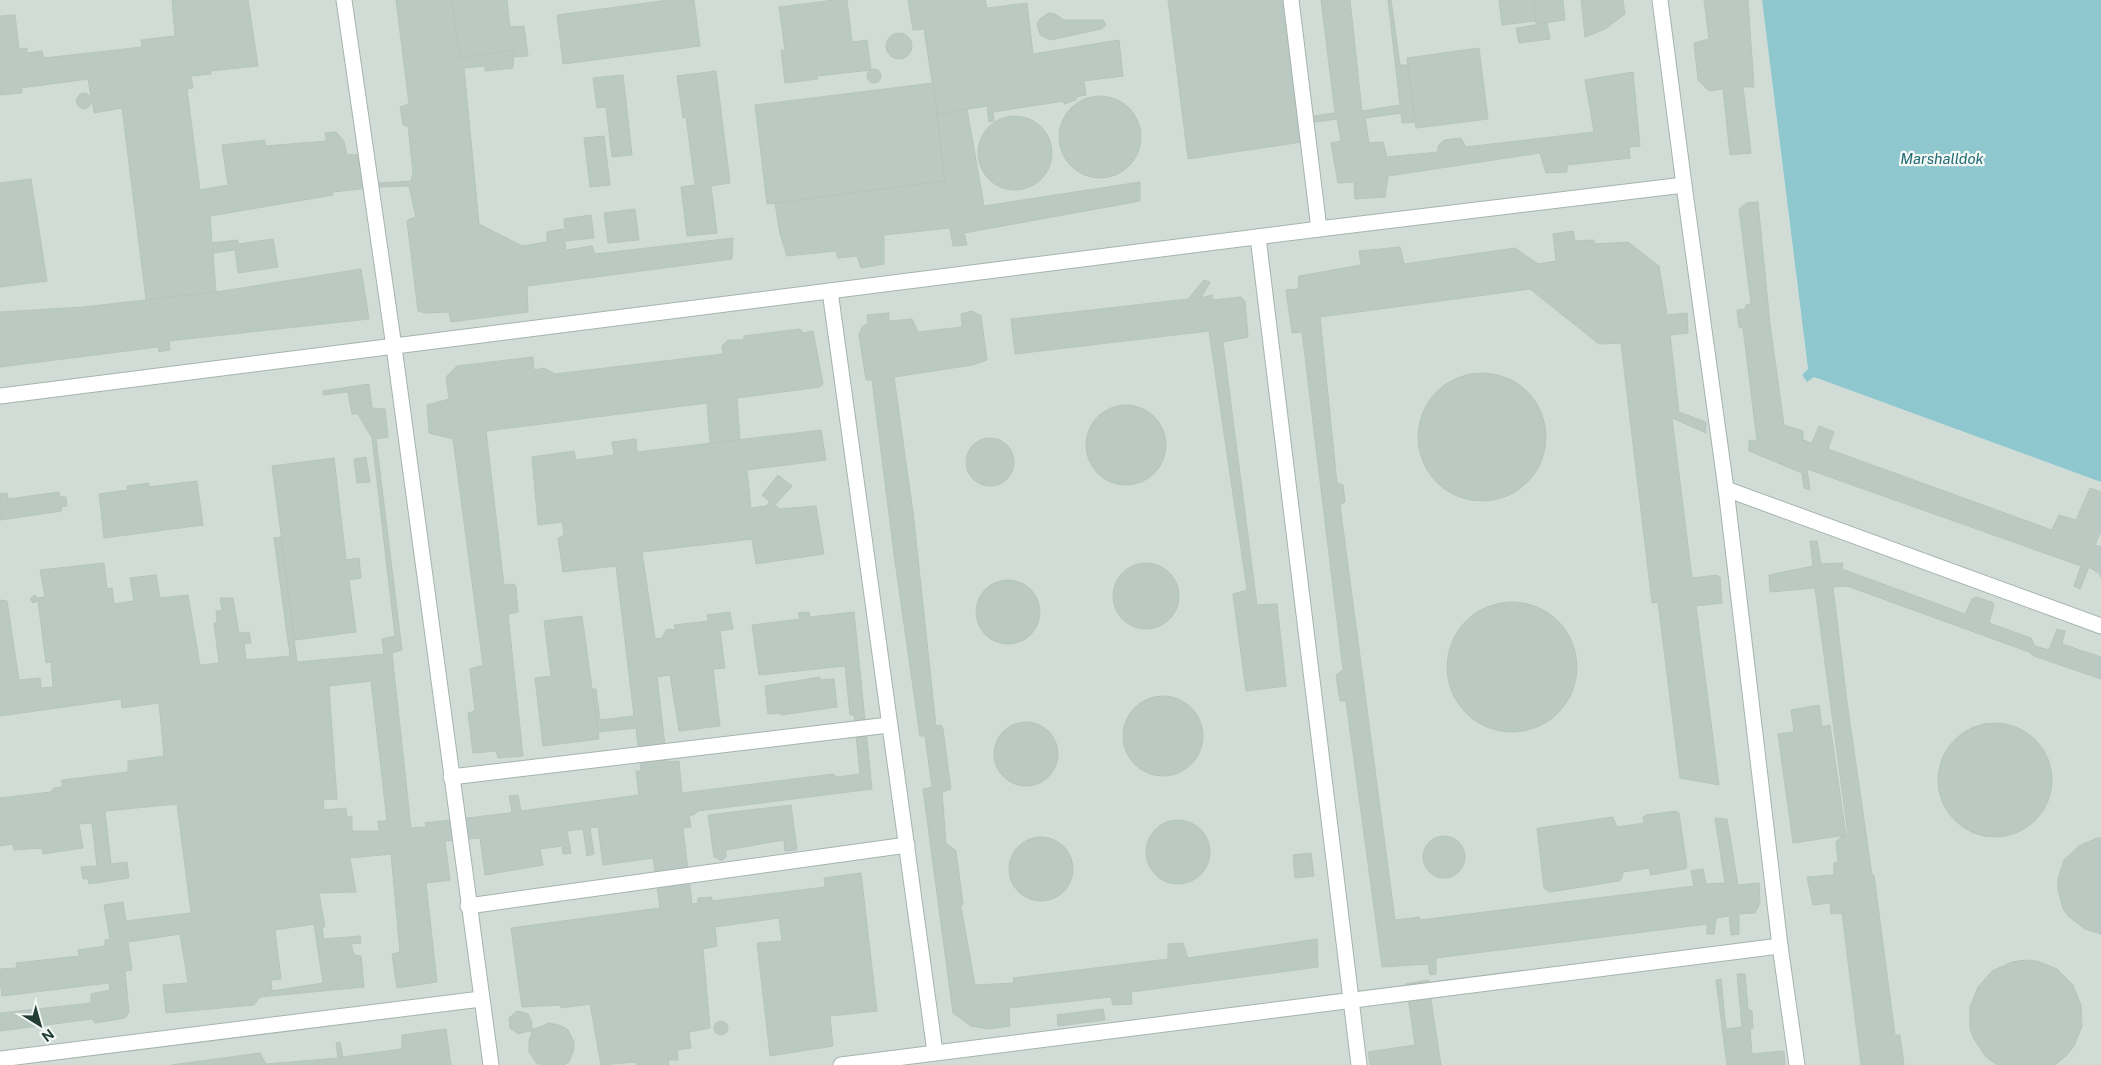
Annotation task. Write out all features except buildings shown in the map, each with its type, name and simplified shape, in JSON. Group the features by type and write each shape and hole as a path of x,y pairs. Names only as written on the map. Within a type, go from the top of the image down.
{"lane":[{"path":"344,0 394,348 491,1065"},
{"path":"1291,0 1319,229"},
{"path":"1660,0 1726,489 1780,946 1797,1065"},
{"path":"0,396 394,348 1319,229 1684,185"},
{"path":"1258,237 1359,1065"},
{"path":"830,291 935,1052"},
{"path":"1726,489 2101,626"},
{"path":"451,777 889,725"},
{"path":"468,906 907,845"},
{"path":"841,1065 1780,946"},
{"path":"0,1059 481,1000"}],"shaded area":[{"path":"0,0 1762,0 1808,370 1802,375 1807,382 1814,377 2101,482 2101,1065 0,1065"}],"water":[{"name":"Marshalldok","path":"1762,0 2101,0 2101,482 1814,377 1807,382 1802,375 1808,369"}]}
